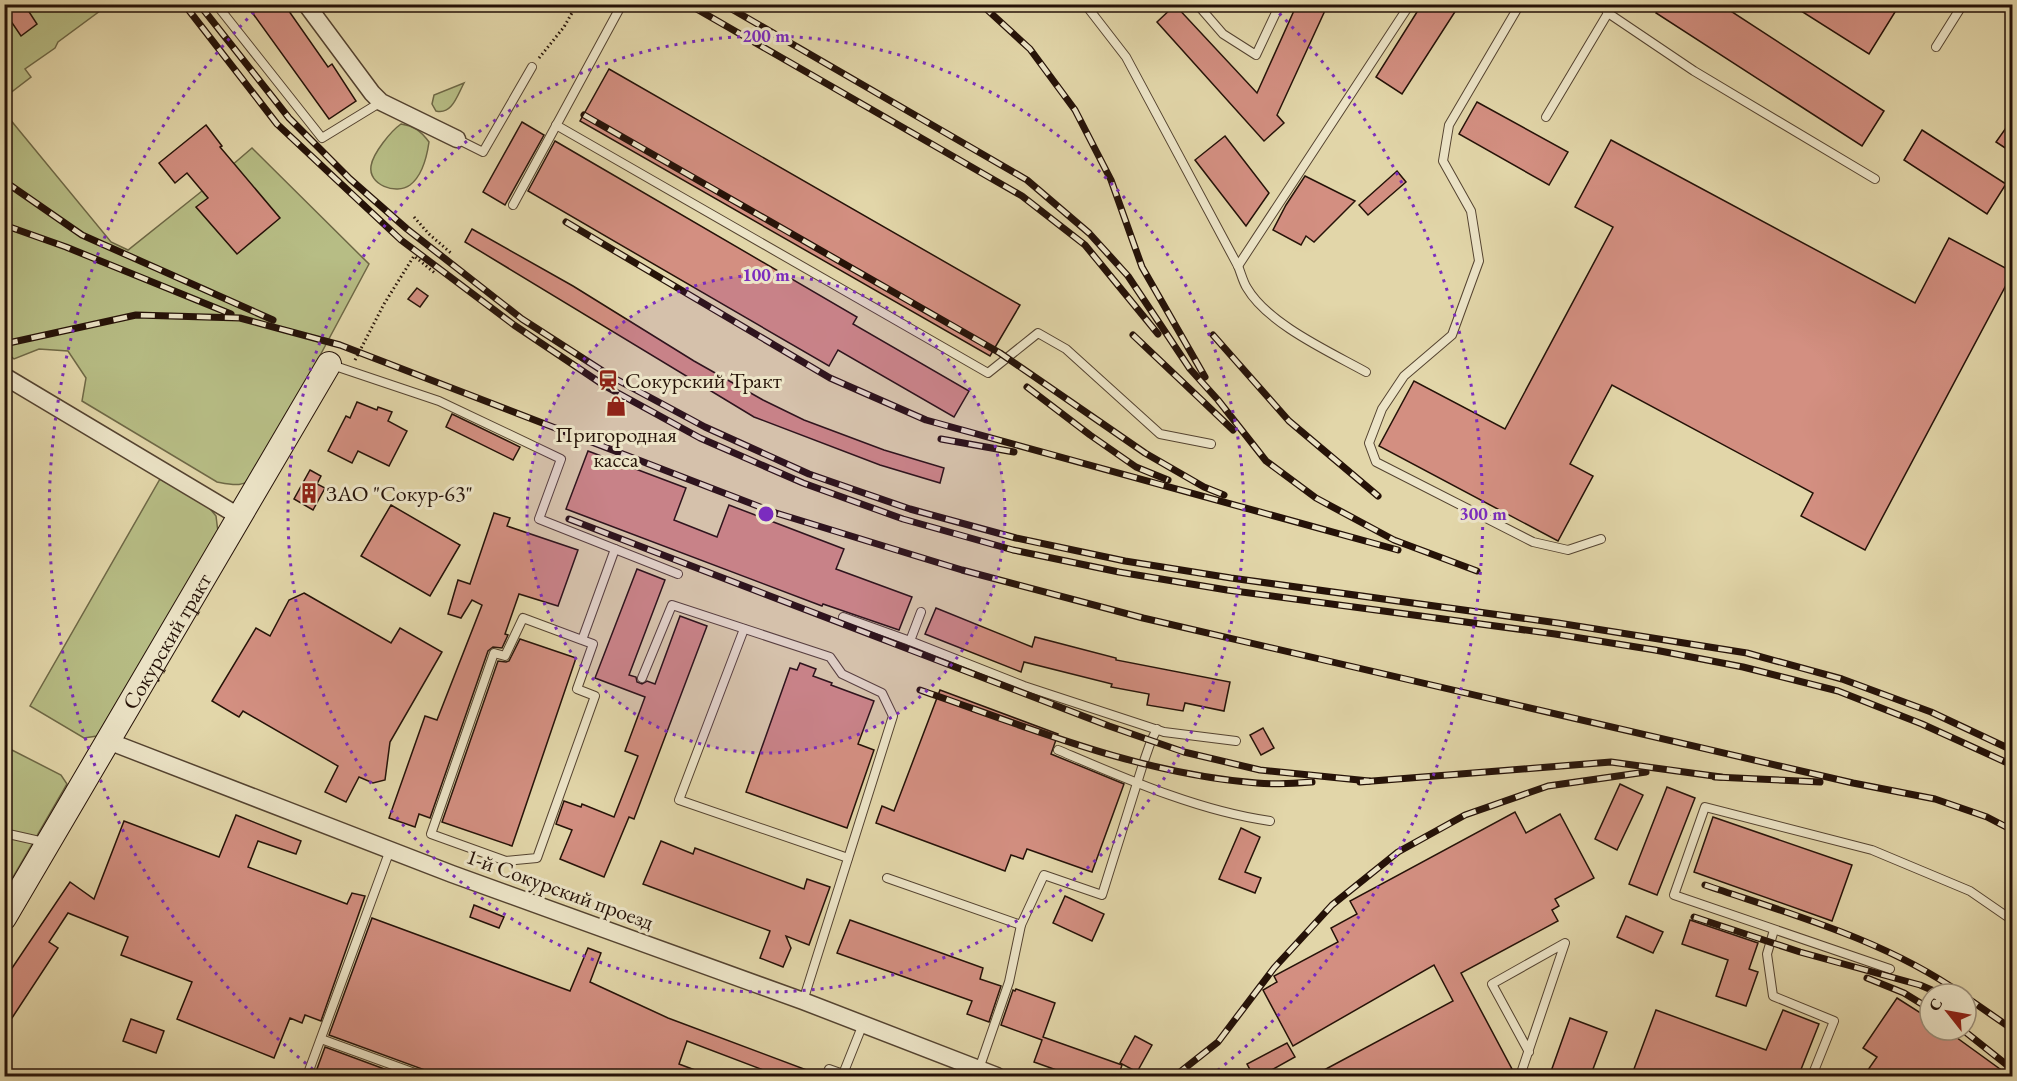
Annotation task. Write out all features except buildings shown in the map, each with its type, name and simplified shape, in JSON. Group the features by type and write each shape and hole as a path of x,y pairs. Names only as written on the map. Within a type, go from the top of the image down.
{"street":[{"path":"306,4 381,102 457,139"},
{"name":"Сокурский тракт","path":"4,918 240,516 339,367"},
{"path":"4,376 240,516"},
{"name":"1-й Сокурский проезд","path":"108,741 390,850 803,1001 990,1074"}],"lane":[{"path":"216,4 322,138 381,102"},
{"path":"513,205 622,4"},
{"path":"1085,4 1126,57 1238,266 1247,288 1280,322 1366,372"},
{"path":"1197,4 1223,34 1256,55 1280,4"},
{"path":"1238,266 1410,4"},
{"path":"1520,4 1449,125 1443,161 1471,211 1479,261 1452,334 1404,376 1382,409 1369,442 1376,462 1533,542 1568,550 1601,538"},
{"path":"1602,4 1608,13 1694,71 1875,179"},
{"path":"1936,47 1963,4"},
{"path":"1546,117 1608,13"},
{"path":"457,139 483,152 532,67"},
{"path":"556,125 988,373 1038,333 1066,349 1160,434 1211,444"},
{"path":"339,367 439,401 561,459 540,519 678,574"},
{"path":"582,640 615,549"},
{"path":"642,678 672,604 830,657 842,674 882,693 892,716 803,1001"},
{"path":"910,641 921,612"},
{"path":"843,617 1024,686 1157,729 1236,741"},
{"path":"523,618 582,640 593,644 577,689 596,696 537,858 506,861 431,834 494,653 505,656 523,618"},
{"path":"744,629 679,800 848,858"},
{"path":"990,1074 1021,925 1044,875 1102,895 1137,783 1157,729"},
{"path":"1058,750 1137,783 1241,817 1269,821"},
{"path":"1890,969 1674,896 1705,807 1872,850 1970,891 2013,920"},
{"path":"4,833 48,843"},
{"path":"307,1077 390,850"},
{"path":"887,878 1021,925"},
{"path":"1774,930 1767,954 1773,996 1834,1021 1812,1077"},
{"path":"1520,1077 1565,943 1492,984 1528,1052"},
{"path":"826,1077 829,1069 846,1076 863,1024"},
{"path":"321,1039 423,1077"}],"path":[{"path":"532,67 564,27 577,4"},
{"path":"414,217 452,254"},
{"path":"339,367 384,304 414,256 436,274"}],"green space":[{"path":"5,5 108,5 25,69 31,77 5,97"},
{"path":"464,83 450,107 436,111 432,104 434,95"},
{"path":"4,112 111,242 128,250 252,148 369,264 252,479 238,485 217,482 82,401 86,378 68,351 39,349 14,359 6,352"},
{"path":"401,124 417,130 429,142 418,176 410,185 398,189 378,183 371,173 371,166 383,143"},
{"path":"160,479 207,505 216,516 218,532 97,736 84,738 30,706"},
{"path":"6,747 61,775 67,784 5,891"}],"railway":[{"path":"184,4 277,124 401,240 514,325 605,386 700,438 803,483 903,519 1013,550 1119,572 1227,590 1555,634 1743,667 1838,691 1922,724 2012,765"},
{"path":"199,4 289,118 350,179 407,229 522,319 612,377 705,427 809,474 910,509 1016,538 1125,561 1231,578 1558,623 1747,653 1842,679 1931,712 2012,750"},
{"path":"688,4 1022,196 1085,245 1158,334"},
{"path":"723,4 1027,180 1089,233 1128,276 1190,369 1218,400 1266,461 1316,498 1394,540 1477,571"},
{"path":"981,4 1030,49 1075,110 1111,180 1142,267 1205,377"},
{"path":"584,115 1000,353 1145,453 1204,487 1224,495"},
{"path":"4,181 82,235 273,320"},
{"path":"566,222 830,378 926,420 1398,550"},
{"path":"4,225 66,247 231,314"},
{"path":"4,344 136,315 240,318 340,345 776,513 962,570 1143,618 1853,783 1935,799 1987,817 2012,830"},
{"path":"1133,335 1233,430"},
{"path":"1213,335 1289,421 1378,496"},
{"path":"1027,387 1136,467 1168,480"},
{"path":"941,439 1014,452"},
{"path":"569,519 1109,726 1184,752 1260,770 1369,781"},
{"path":"920,690 1044,734 1128,760 1170,770 1257,783 1312,782"},
{"path":"1360,782 1611,762 1721,777"},
{"path":"1175,1076 1218,1042 1274,968 1332,905 1398,852 1465,815 1548,786 1646,772"},
{"path":"1715,777 1820,782"},
{"path":"1705,885 1838,930 1902,958 1943,982"},
{"path":"1694,917 1800,952 1918,984"},
{"path":"1867,978 1904,993 1918,1002"},
{"path":"1978,1005 2012,1029"},
{"path":"1978,1042 2012,1069"}],"place":[{"name":"Сокурский Тракт","path":"608,380"},
{"name":"Пригородная касса","path":"616,406"},
{"name":"ЗАО \"Сокур-63\"","path":"309,493"}]}
